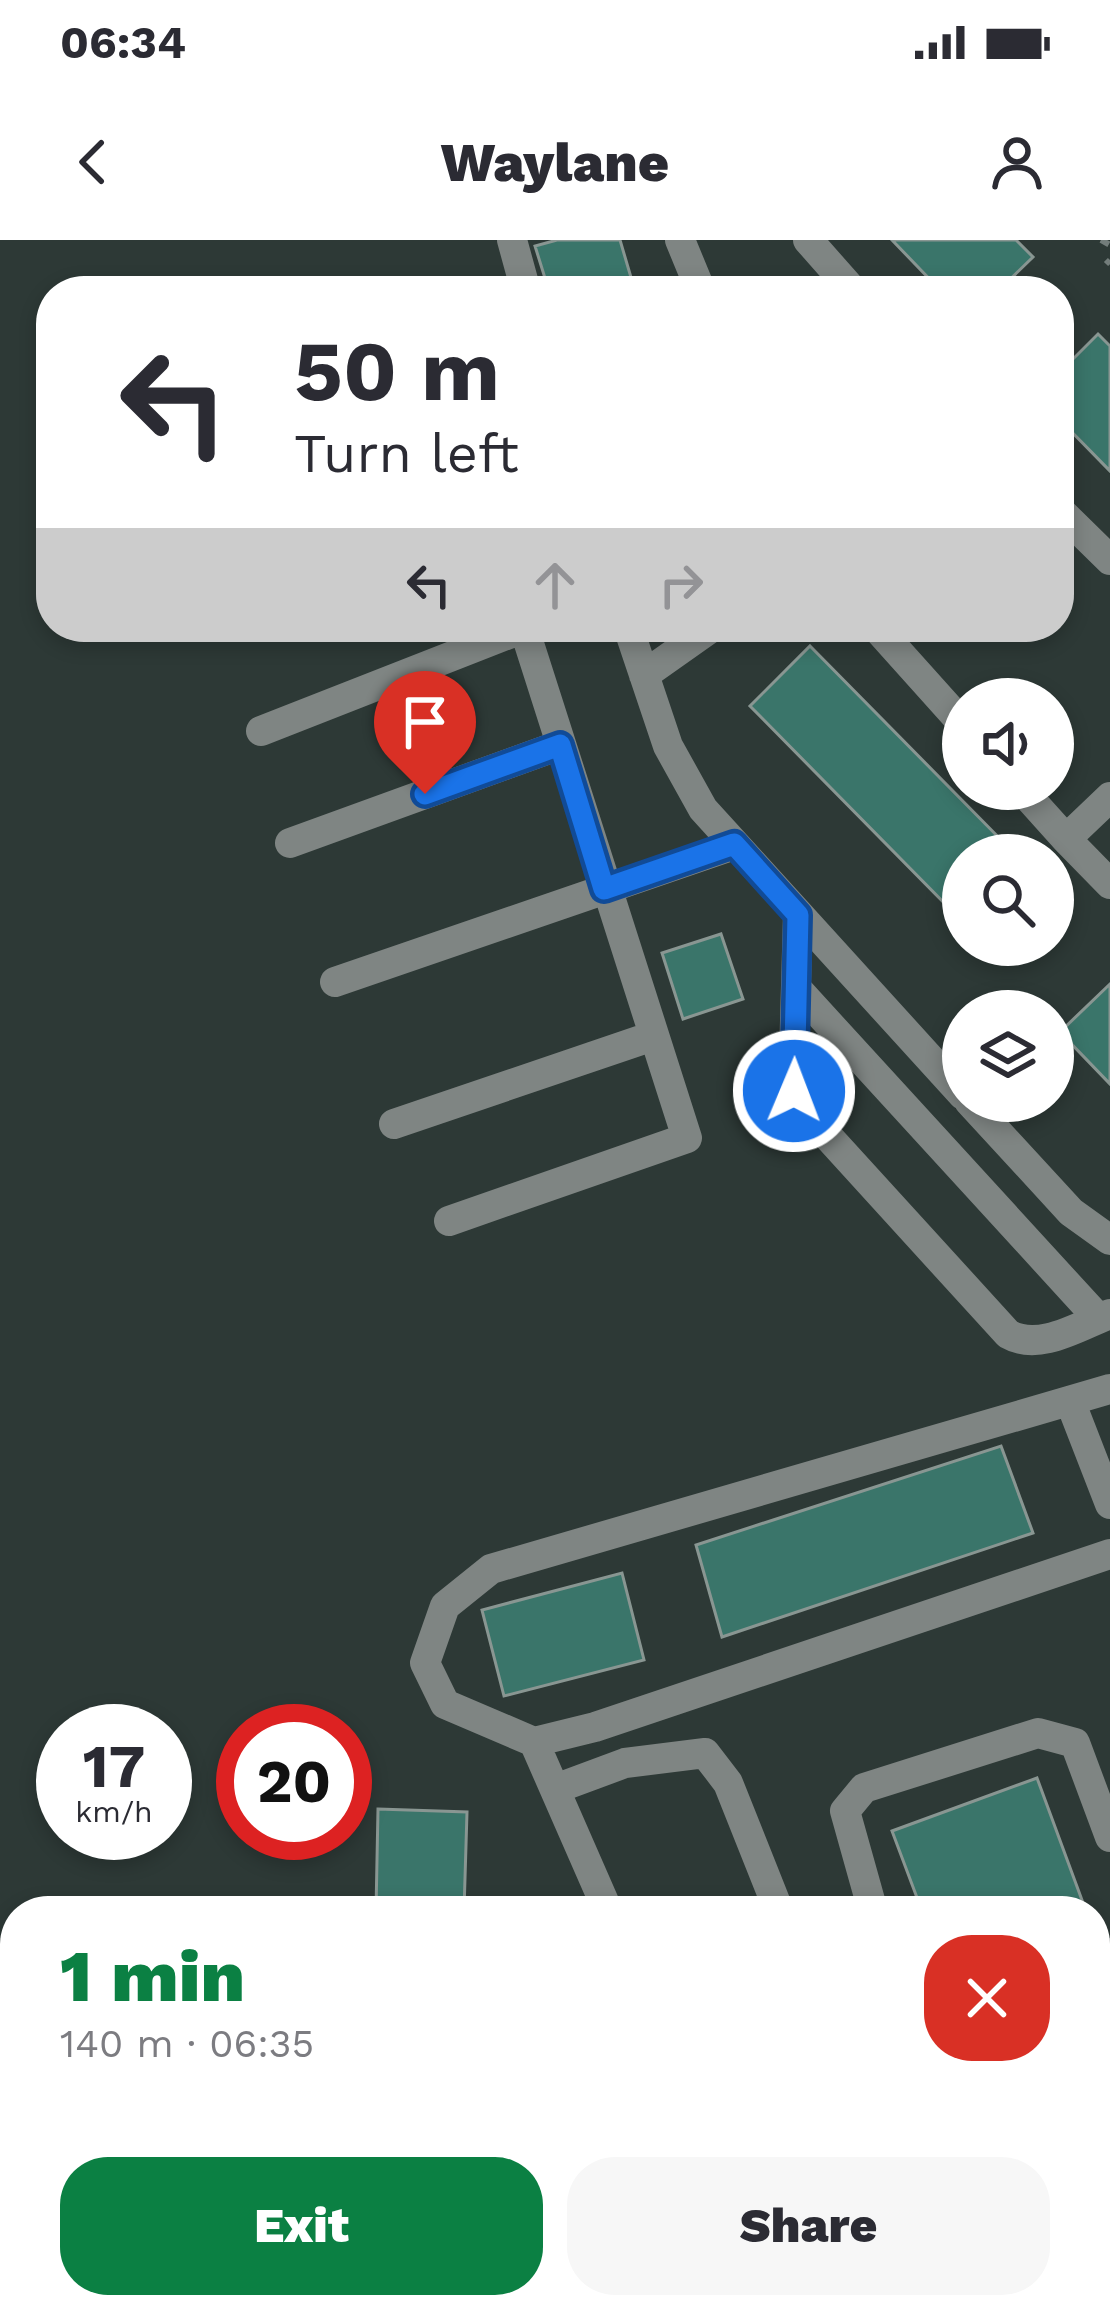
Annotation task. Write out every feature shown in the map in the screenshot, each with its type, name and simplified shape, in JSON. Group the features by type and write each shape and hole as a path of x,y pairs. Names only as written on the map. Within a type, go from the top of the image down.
{"street":[{"path":"512,240 522,276"},
{"path":"680,240 695,276"},
{"path":"808,240 840,276"},
{"path":"1074,525 1110,560"},
{"path":"261,730 488,642"},
{"path":"449,1221 687,1138 528,642"},
{"path":"633,642 668,746 703,809 942,1072"},
{"path":"644,675 691,642"},
{"path":"889,642 942,701"},
{"path":"290,843 560,745"},
{"path":"1071,834 1110,796"},
{"path":"1040,810 1062,834"},
{"path":"335,982 734,844"},
{"path":"1074,847 1110,884"},
{"path":"796,988 1104,1316 1039,1342 1022,1342 989,1319 797,1100 796,988 798,915"},
{"path":"394,1124 653,1036"},
{"path":"988,1122 1071,1212 1110,1240"},
{"path":"1110,1389 491,1569 446,1606 425,1663 445,1704 534,1742 595,1727 1110,1554"},
{"path":"1070,1400 1110,1504"},
{"path":"869,1896 845,1811 850,1800 864,1787 1038,1733 1075,1743 1110,1838"},
{"path":"534,1742 601,1896"},
{"path":"555,1789 625,1763 705,1753 728,1784 773,1896"}],"path":[{"path":"1101,240 1110,245"}],"building":[{"path":"557,240 620,240 631,276 544,276 535,246"},
{"path":"892,240 1016,240 1033,257 1013,276 927,276"},
{"path":"1098,334 1110,346 1110,471 1074,434 1074,358"},
{"path":"810,646 942,780 942,810 972,810 995,834 942,834 942,901 750,706"},
{"path":"721,934 743,999 683,1019 662,953"},
{"path":"1110,984 1110,1084 1074,1047 1074,1019"},
{"path":"1001,1446 1033,1533 722,1637 696,1545"},
{"path":"622,1573 644,1660 504,1696 482,1610"},
{"path":"1037,1778 1080,1896 916,1896 892,1831"},
{"path":"378,1809 467,1812 464,1896 376,1896"}],"route":[{"path":"425,794 560,745 604,889 734,844 798,915 794,1091"}]}
